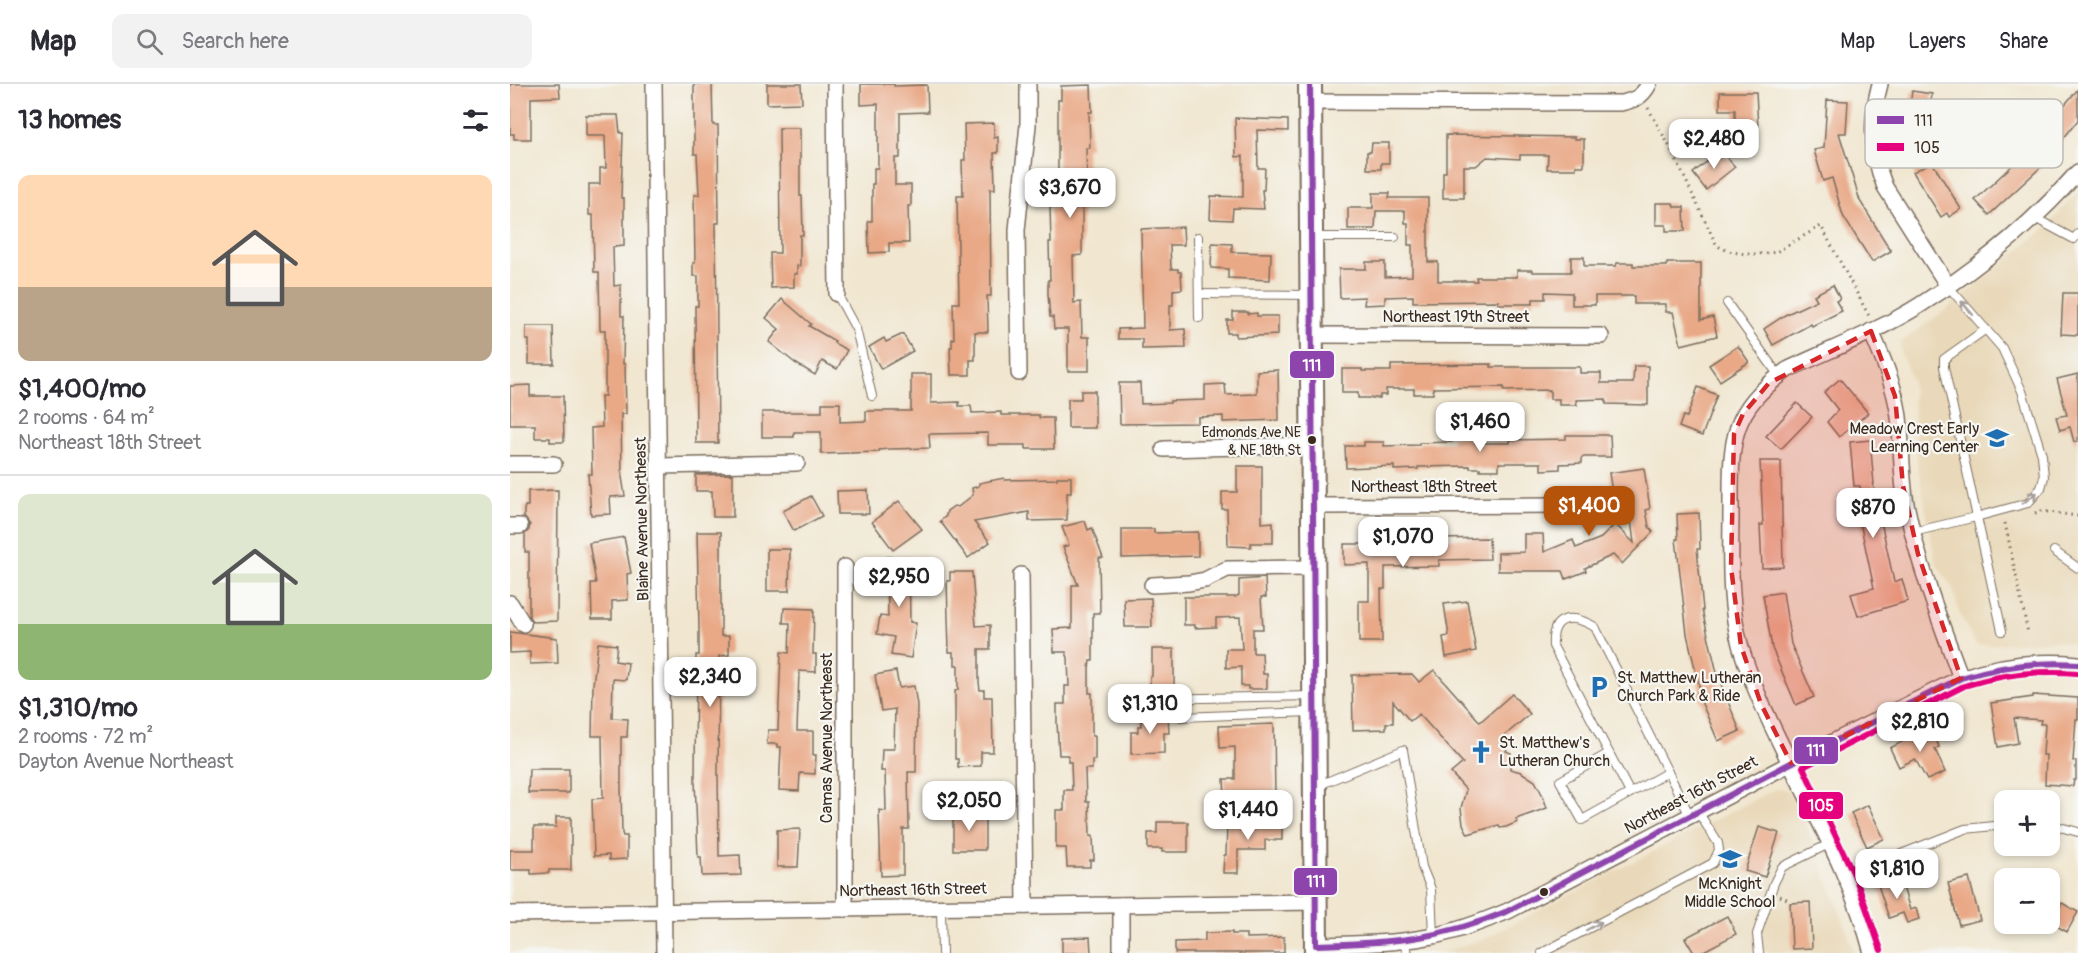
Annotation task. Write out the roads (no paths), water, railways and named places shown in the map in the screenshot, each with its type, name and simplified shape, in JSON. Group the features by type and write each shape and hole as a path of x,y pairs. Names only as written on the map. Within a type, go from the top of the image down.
{"street":[{"name":"Blaine Avenue Northeast","path":"654,84 664,953"},
{"path":"836,84 837,294"},
{"path":"1019,374 1017,230 1028,125 1028,84"},
{"path":"1876,99 1880,84"},
{"path":"1316,949 1310,93 1621,103 1632,101 1645,90"},
{"path":"1878,168 1885,187 1948,286"},
{"path":"1872,953 1845,876 1761,704 1741,646 1734,611 1731,567 1731,455 1734,434 1755,396 1779,375 1787,369 1918,306 1948,286 2001,246 2057,195 2078,172"},
{"path":"1873,329 1890,375 1899,416 1903,486 1913,532 1930,594 1960,678"},
{"name":"Northeast 19th Street","path":"1312,334 1601,336"},
{"path":"1164,449 1312,445"},
{"path":"660,466 797,463"},
{"path":"510,464 554,464"},
{"name":"Northeast 18th Street","path":"1313,506 1570,505"},
{"name":"Camas Avenue Northeast","path":"845,567 845,909"},
{"path":"1152,585 1189,584 1205,580 1227,569 1313,568"},
{"path":"1021,575 1025,906"},
{"path":"510,603 523,624"},
{"name":"Northeast 16th Street","path":"1316,949 1405,947 1433,936 1470,926 1508,911 1960,678 2006,665 2078,664"},
{"name":"Northeast 16th Street","path":"510,914 1317,902"},
{"path":"1121,905 1121,953"}],"lane":[{"path":"2033,217 2074,239 2078,234"},
{"path":"1198,237 1199,318"},
{"path":"1311,237 1395,237"},
{"path":"1913,532 2028,503 2041,489 2044,477 2042,455 2022,391 2002,348 1948,286"},
{"path":"837,294 856,329 872,396"},
{"path":"1199,294 1312,295"},
{"path":"1727,303 1779,375"},
{"path":"1986,329 1944,359 1944,367 2002,632"},
{"path":"2054,551 2078,568"},
{"path":"1542,953 1713,863 1719,850 1718,843 1694,814 1668,772 1595,627 1584,621 1563,620 1555,625 1552,634 1553,646 1630,793"},
{"path":"1152,699 1314,704"},
{"path":"1181,717 1314,704"},
{"path":"1315,786 1404,750 1422,867 1431,889 1433,936"},
{"path":"1609,753 1560,781 1582,820 1668,772"},
{"path":"1845,876 1965,830 1994,826"},
{"path":"2060,827 2078,832"},
{"path":"1759,953 1757,934 1773,884 1782,867 1829,844"},
{"path":"941,908 942,953"}],"place":[{"name":"Meadow Crest Early Learning Center","path":"1997,438"},
{"name":"Edmonds Ave NE & NE 18th St","path":"1312,440"},
{"name":"St. Matthew Lutheran Church Park & Ride","path":"1599,687"},
{"name":"St. Matthew's Lutheran Church","path":"1481,752"},
{"name":"McKnight Middle School","path":"1730,859"}]}
